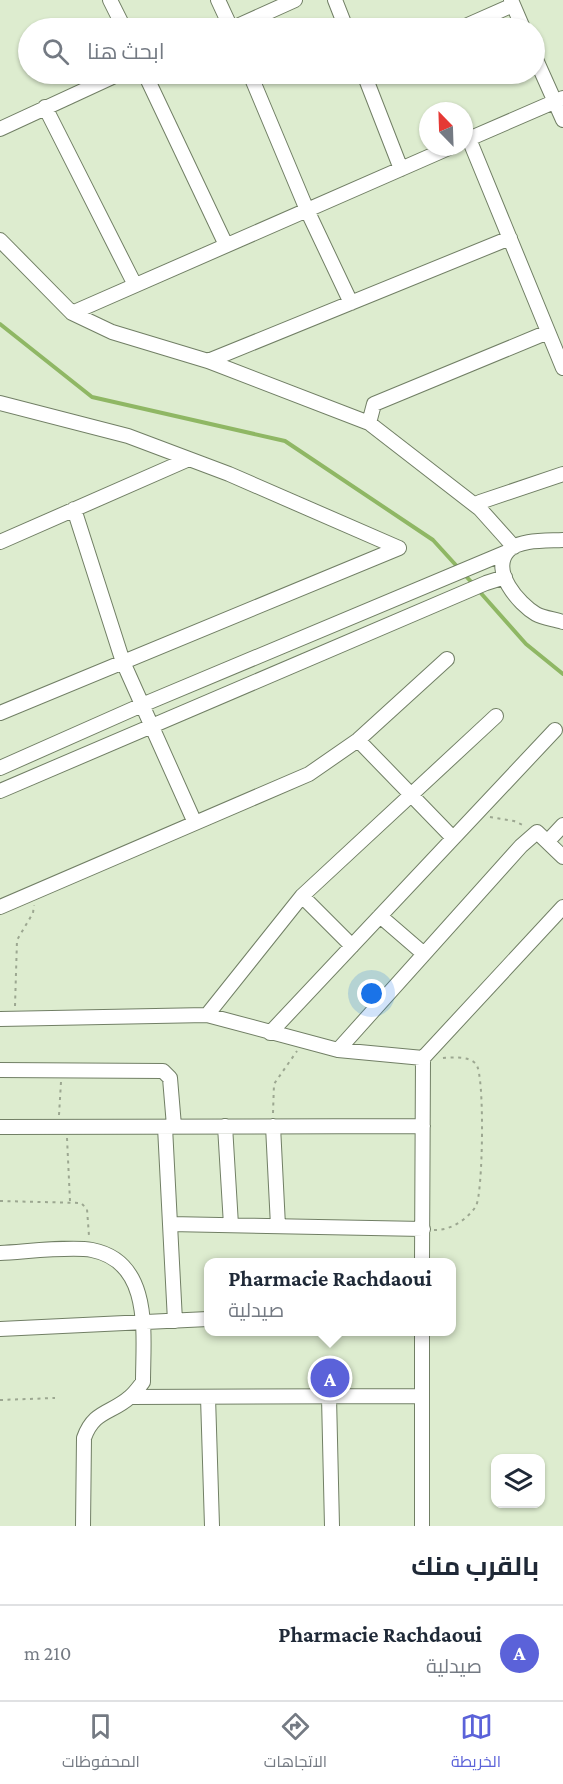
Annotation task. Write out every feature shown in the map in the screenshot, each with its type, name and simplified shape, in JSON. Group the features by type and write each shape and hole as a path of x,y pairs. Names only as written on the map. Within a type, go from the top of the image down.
{"street":[{"path":"110,0 119,18"},
{"path":"218,0 227,18"},
{"path":"254,18 295,0"},
{"path":"335,0 342,18"},
{"path":"481,18 512,3 519,18"},
{"path":"545,75 559,100 563,120"},
{"path":"0,129 96,84"},
{"path":"150,84 226,245"},
{"path":"254,84 307,210 351,303"},
{"path":"368,84 401,169"},
{"path":"473,137 559,100"},
{"path":"45,107 135,285"},
{"path":"72,313 431,156"},
{"path":"473,156 510,238 563,368"},
{"path":"208,361 510,238"},
{"path":"0,240 72,313 112,332 208,361 369,423 480,509 510,550"},
{"path":"369,423 374,404 548,332"},
{"path":"0,403 128,436 189,459 399,548 0,713"},
{"path":"0,542 189,459"},
{"path":"480,509 480,502 483,500 563,474"},
{"path":"74,509 123,663 195,823"},
{"path":"0,768 142,705 526,543 563,540"},
{"path":"510,550 503,565 505,577 514,596 537,615 563,622"},
{"path":"0,791 486,583 505,577"},
{"path":"0,907 309,774 358,740 447,659"},
{"path":"207,1015 302,896 496,716"},
{"path":"270,1033 555,730"},
{"path":"358,740 453,838"},
{"path":"338,1050 521,846 563,825"},
{"path":"542,836 563,857"},
{"path":"302,896 352,946"},
{"path":"422,1258 423,1058 563,907"},
{"path":"380,916 424,954"},
{"path":"0,1019 207,1015 338,1050 423,1058"},
{"path":"0,1070 163,1071 170,1078 170,1224 175,1321"},
{"path":"225,1126 231,1226"},
{"path":"273,1126 278,1226"},
{"path":"0,1127 423,1126"},
{"path":"170,1224 423,1229"},
{"path":"0,1253 91,1249 119,1261 135,1279 143,1323 143,1382 130,1397 94,1418 84,1438 83,1526"},
{"path":"0,1329 204,1319"},
{"path":"422,1336 422,1526"},
{"path":"329,1396 332,1526"},
{"path":"130,1397 422,1396"},
{"path":"208,1397 212,1526"}],"path":[{"path":"476,815 514,821 542,836"},
{"path":"15,1019 17,940 33,913 32,894"},
{"path":"273,1126 274,1084 284,1067 305,1042"},
{"path":"423,1058 463,1058 473,1061 480,1070 482,1099 476,1205 449,1229 423,1229"},
{"path":"61,1070 63,1127 70,1201"},
{"path":"0,1201 81,1203 87,1209 91,1249"},
{"path":"0,1400 56,1398"}],"waterway":[{"path":"0,324 92,397 285,441 433,540 474,585"},
{"path":"479,591 526,644 563,674"}],"place":[{"name":"Pharmacie Rachdaoui","path":"330,1378"}]}
